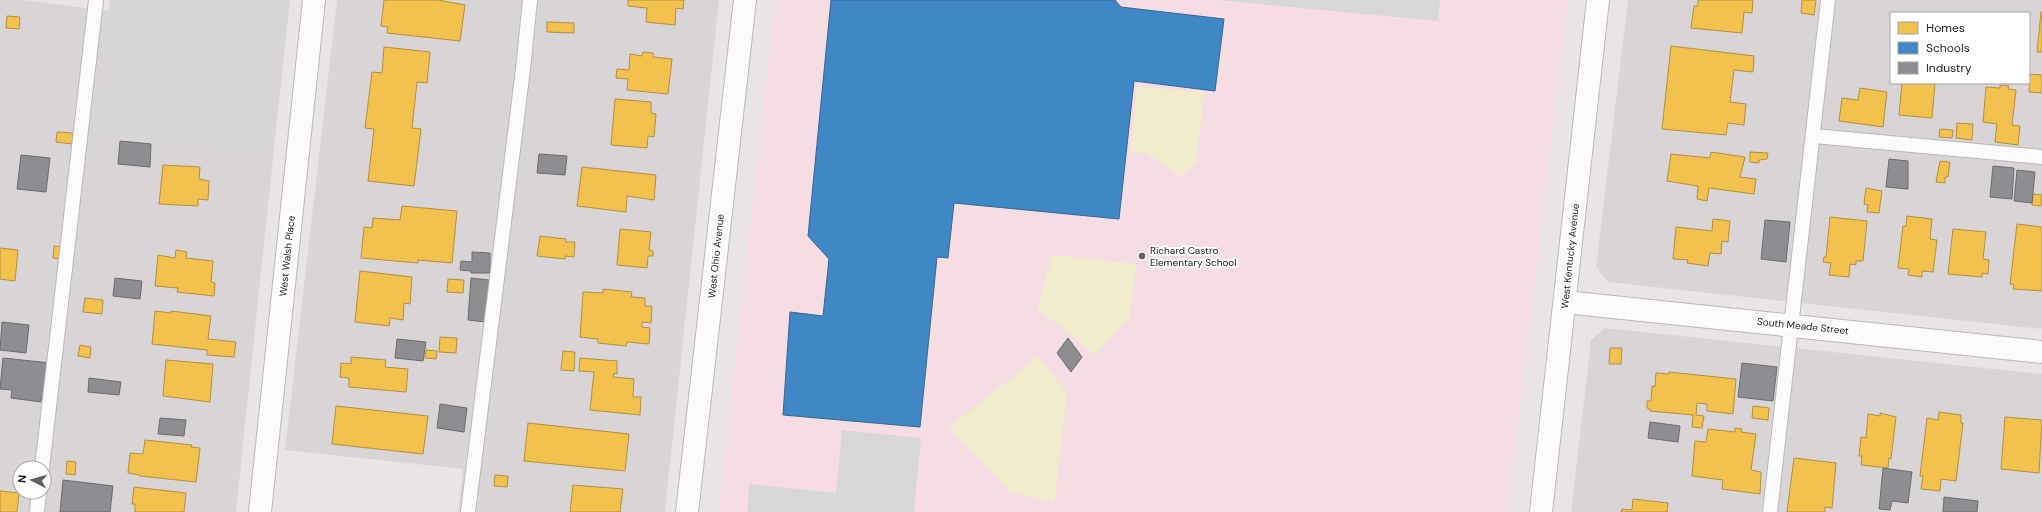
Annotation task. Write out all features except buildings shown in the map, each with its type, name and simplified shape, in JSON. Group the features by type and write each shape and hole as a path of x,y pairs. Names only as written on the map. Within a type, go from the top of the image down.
{"street":[{"name":"West Walsh Place","path":"260,512 314,0"},
{"name":"West Ohio Avenue","path":"688,512 746,0"},
{"name":"West Kentucky Avenue","path":"1542,512 1598,0"},
{"name":"South Meade Street","path":"1565,302 2042,352"}],"lane":[{"path":"43,460 96,0"},
{"path":"468,512 523,69 530,0"},
{"path":"1770,512 1814,136 1828,0"},
{"path":"1814,136 2042,156"},
{"path":"37,512 38,500"}],"shaded area":[{"path":"0,0 24,0 109,11 95,134 273,158 236,512 0,512"},
{"path":"110,0 290,0 273,158 95,134"},
{"path":"337,0 719,0 665,512 458,512 463,469 285,450"},
{"name":"Richard Castro Elementary School","path":"775,0 1568,0 1508,512 718,512"},
{"path":"1218,0 1440,0 1438,21"},
{"path":"1628,0 2042,0 2042,329 1608,282 1596,267"},
{"path":"1137,87 1204,92 1196,161 1180,177 1146,152 1130,152"},
{"path":"1053,255 1136,264 1130,316 1095,355 1037,308"},
{"path":"1605,328 2042,374 2042,512 1571,512 1591,340"},
{"path":"1038,356 1067,394 1054,502 1011,492 949,428"},
{"path":"842,430 921,438 914,512 747,512 749,484 836,493"}],"place":[{"name":"Richard Castro Elementary School","path":"1142,256"}]}
